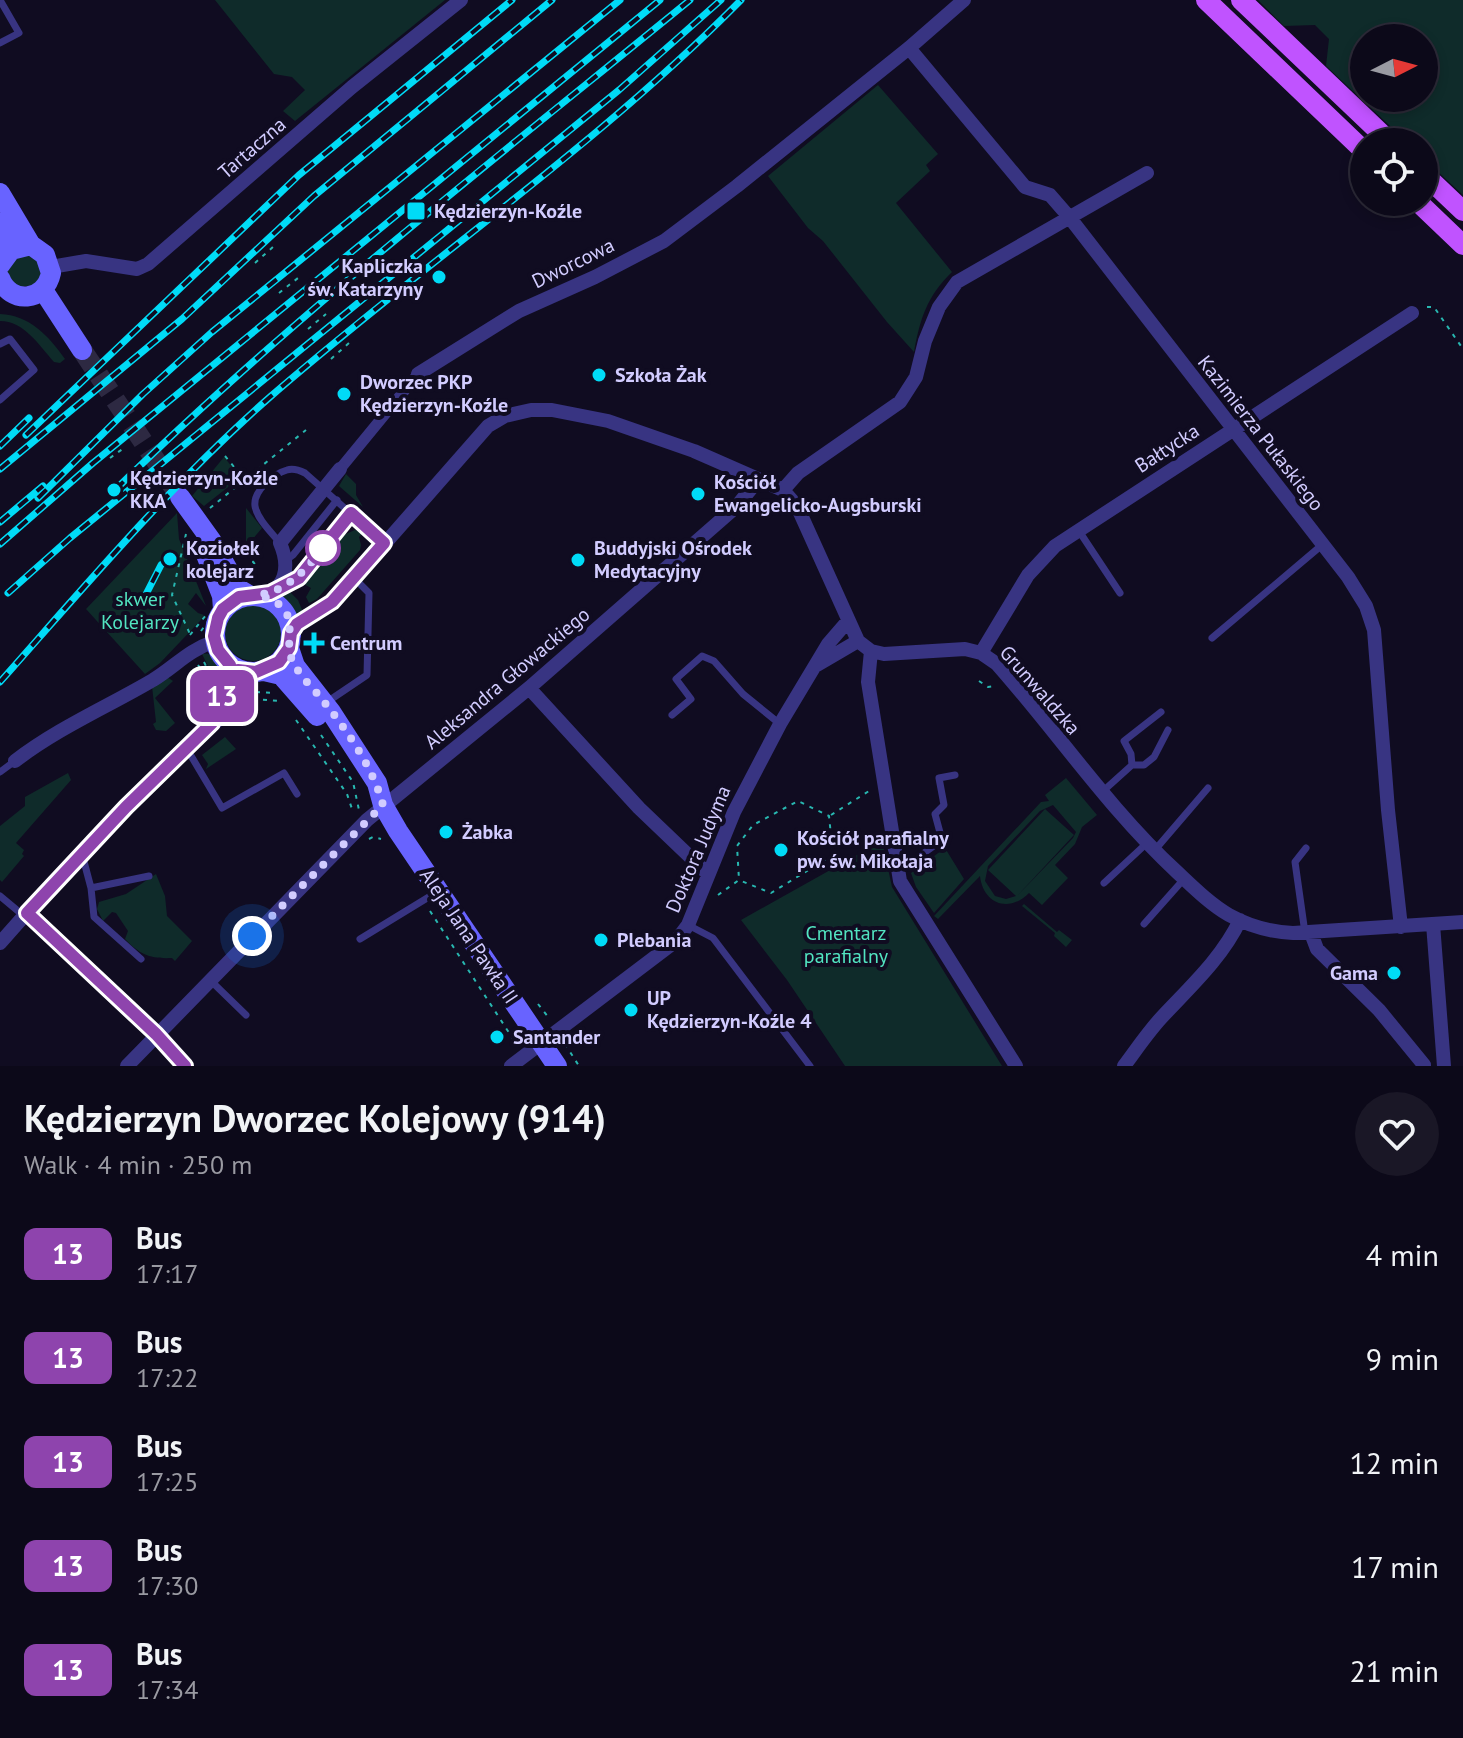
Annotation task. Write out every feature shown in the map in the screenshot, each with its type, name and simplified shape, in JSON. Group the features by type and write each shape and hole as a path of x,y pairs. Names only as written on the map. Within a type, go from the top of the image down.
{"main road":[{"path":"1206,0 1350,138"},
{"path":"1241,0 1375,128"},
{"path":"1438,187 1463,211"},
{"path":"0,193 7,267"},
{"path":"1433,216 1463,245"},
{"path":"0,223 7,267 13,294 20,297 36,295 50,279 51,267 45,255 7,267"},
{"path":"43,290 82,350"},
{"path":"192,507 239,589 274,601 287,615 290,641 279,662 260,671 238,670 207,648 215,627 214,611"},
{"path":"192,507 224,603 214,611"},
{"path":"214,611 254,595"},
{"name":"Aleja Jana Pawła II","path":"290,641 295,666 325,703 377,783 383,805 431,896 557,1066"},
{"name":"Aleja Jana Pawła II","path":"260,671 281,675 310,706 366,790 383,805"}],"street":[{"name":"Tartaczna","path":"51,267 86,261 137,269 148,264 352,87 461,0"},
{"name":"Dworcowa","path":"280,543 418,374 519,311 595,277 664,241 909,48 964,0"},
{"name":"Kazimierza Pułaskiego","path":"909,48 1025,187 1050,195 1070,218 1366,606 1374,630 1401,927"},
{"path":"783,490 798,473 900,402 909,391 939,307 957,282 1147,173"},
{"name":"Bałtycka","path":"981,653 1040,560 1078,529 1412,313"},
{"path":"290,641 301,620 332,602 488,426 505,416 531,410 552,410 608,421 694,451 783,490 797,506 847,622 858,641 871,651 868,682 897,868 906,894 1016,1066"},
{"name":"Aleksandra Głowackiego","path":"127,1066 383,805 529,688 737,506 758,480"},
{"path":"254,595 270,593 280,586 285,575 285,561 280,543"},
{"name":"Doktora Judyma","path":"511,1066 676,941 688,925 734,812 780,724 828,644 847,622"},
{"name":"Doktora Judyma","path":"814,667 858,641"},
{"path":"15,761 45,739 158,676 184,655 207,648"},
{"name":"Grunwaldzka","path":"871,651 898,654 950,649 981,653 997,664 1150,847 1210,902 1240,920 1274,932 1308,933 1463,922"},
{"path":"212,723 230,665"},
{"path":"0,943 126,807 229,710 244,681 260,671"},
{"path":"529,688 639,808 708,874"},
{"path":"1124,1066 1162,1017 1188,992 1234,933 1240,920"},
{"path":"1433,924 1444,1066"},
{"path":"1308,933 1317,949 1379,1010 1424,1065"},
{"path":"156,1034 185,1066"}],"lane":[{"path":"0,0 19,33 0,43"},
{"path":"0,344 10,339 34,370 0,400"},
{"path":"280,543 255,509 255,502 260,489 291,469 305,473 324,488 384,543"},
{"path":"285,561 337,500"},
{"path":"280,586 305,572 351,513"},
{"path":"1078,529 1120,593"},
{"path":"1212,638 1322,545"},
{"path":"325,703 367,675 369,593 354,578"},
{"path":"672,715 691,699 676,679 702,656 714,661 743,694 780,724"},
{"path":"1132,765 1131,754 1124,741 1161,712"},
{"path":"1102,792 1132,765 1144,765 1154,757 1168,730"},
{"path":"187,749 222,808 284,773 297,794"},
{"path":"0,772 15,761"},
{"path":"897,868 913,861 942,840 935,814 944,805 939,778 955,775"},
{"path":"1104,883 1150,847 1208,788"},
{"path":"1306,848 1295,862 1308,933"},
{"path":"82,854 91,888 94,917 141,959"},
{"path":"91,888 149,876"},
{"path":"1144,924 1184,879"},
{"path":"0,896 24,916"},
{"path":"360,939 431,896"},
{"path":"688,925 713,938 810,1066"},
{"path":"209,979 246,1015"}],"path":[{"path":"255,263 274,246"},
{"path":"279,293 298,278"},
{"path":"1412,313 1423,306 1434,307 1463,349"},
{"path":"308,329 326,314"},
{"path":"331,359 349,343"},
{"path":"192,638 172,595 192,507 245,480 306,430"},
{"path":"110,458 124,448"},
{"path":"225,456 245,480"},
{"path":"246,574 256,565 253,562 262,551"},
{"path":"192,638 214,611"},
{"path":"184,642 203,629 214,611"},
{"path":"207,648 213,677"},
{"path":"194,657 204,676 216,688"},
{"path":"249,692 281,693"},
{"path":"247,698 280,701 286,706"},
{"path":"295,718 347,794 353,812 352,820 363,824"},
{"path":"315,725 353,782 358,809 369,839 380,838 384,842"},
{"path":"829,816 873,788 885,786"},
{"path":"739,880 737,846 753,825 798,801 829,816"},
{"path":"739,880 771,893 833,855 829,816"},
{"path":"699,899 723,894 739,880"},
{"path":"431,896 511,1033 515,1047"}],"green space":[{"path":"215,0 445,0 295,121 283,111 305,90 292,77 274,74"},
{"path":"1258,0 1463,0 1463,195 1438,172 1438,128 1392,128 1375,112 1438,112 1438,24 1350,24 1350,89 1326,66 1329,39 1315,25 1284,26"},
{"path":"878,85 938,154 926,165 930,171 896,203 952,272 936,290 926,309 914,352 823,241 808,228 768,176"},
{"path":"32,255 43,268 38,285 15,287 7,272 15,257"},
{"path":"0,314 20,318 37,328 65,359 60,363 54,362 24,329 0,321"},
{"path":"224,457 237,473 229,480 232,484 204,506 192,496"},
{"path":"346,474 356,484 356,495 363,507 339,486"},
{"path":"246,508 262,528 246,547"},
{"name":"skwer Kolejarzy","path":"177,513 179,539 206,606 196,593 188,604 204,615 160,663 145,674 86,609"},
{"path":"355,530 363,533 359,537 360,550 317,599 309,603 306,597 311,588 302,583 341,536"},
{"path":"288,590 298,600 303,612 294,617 286,604 275,596"},
{"path":"253,605 273,613 281,633 273,653 253,661 233,653 225,633 233,613"},
{"path":"202,654 216,657 222,669 222,679 209,668"},
{"path":"167,677 173,681 155,698 175,723 166,731 156,730 153,724 156,722 152,686"},
{"path":"225,737 236,749 206,769 208,764 202,755"},
{"path":"68,773 71,780 16,843 24,850 24,856 2,882 0,826 25,806 25,797"},
{"path":"1066,778 1097,815 1082,827 1075,844 1055,865 1068,878 1042,905 1029,893 1013,903 1005,904 991,899 980,876 938,919 934,916 1041,802 1049,801 1045,795","holes":["1053,805 1076,832 1073,838 1017,896 1074,835 1045,809 988,870 1016,896 1006,899 995,896 985,881 988,866 1040,811"]},
{"name":"Cmentarz parafialny","path":"882,841 892,887 1002,1066 845,1066 787,980 741,920"},
{"path":"945,848 964,879 934,913 916,887 911,873"},
{"path":"156,874 165,896 167,916 192,941 175,961 172,958 152,957 136,949 125,939 128,931 116,913 112,912 103,921 97,909 99,902 126,894"},
{"path":"1024,904 1057,932 1059,930 1072,940 1066,947 1054,936 1055,933 1022,906"}],"tunnel":[{"path":"82,350 180,497"}],"railway":[{"path":"26,435 299,175 512,0"},
{"path":"0,469 182,319 314,196 552,0"},
{"path":"38,498 143,394 212,332 620,0"},
{"path":"0,544 93,463 660,0"},
{"path":"115,490 183,425 325,300 690,0"},
{"path":"8,593 70,538 619,90 721,0"},
{"path":"0,682 130,535 234,430 329,347 628,105 741,0"},
{"path":"0,446 29,418"},
{"path":"0,522 43,486"},
{"path":"141,604 161,565"}],"bus line":[{"name":"13","path":"185,1066 156,1034 27,913 126,807 212,723 230,665 218,650 214,636 223,609 239,597 270,593 299,578 351,513 384,543 332,602 297,624 291,633 289,648 279,662 264,671 238,670"}],"place":[{"name":"Kędzierzyn-Koźle","path":"416,211"},
{"name":"Kapliczka św. Katarzyny","path":"439,277"},
{"name":"Szkoła Żak","path":"599,375"},
{"name":"Dworzec PKP Kędzierzyn-Koźle","path":"344,394"},
{"name":"Kędzierzyn-Koźle KKA","path":"114,490"},
{"name":"Kościół Ewangelicko-Augsburski","path":"698,494"},
{"name":"Koziołek kolejarz","path":"170,559"},
{"name":"Buddyjski Ośrodek Medytacyjny","path":"578,560"},
{"name":"Centrum","path":"314,643"},
{"name":"Żabka","path":"446,832"},
{"name":"Kościół parafialny pw. św. Mikołaja","path":"781,850"},
{"name":"Plebania","path":"601,940"},
{"name":"Gama","path":"1394,973"},
{"name":"UP Kędzierzyn-Koźle 4","path":"631,1010"},
{"name":"Santander","path":"497,1037"}],"route":[{"path":"252,936 383,805 377,783 331,712 292,661 287,615 274,601 258,595 270,593 299,578 323,548"}]}
